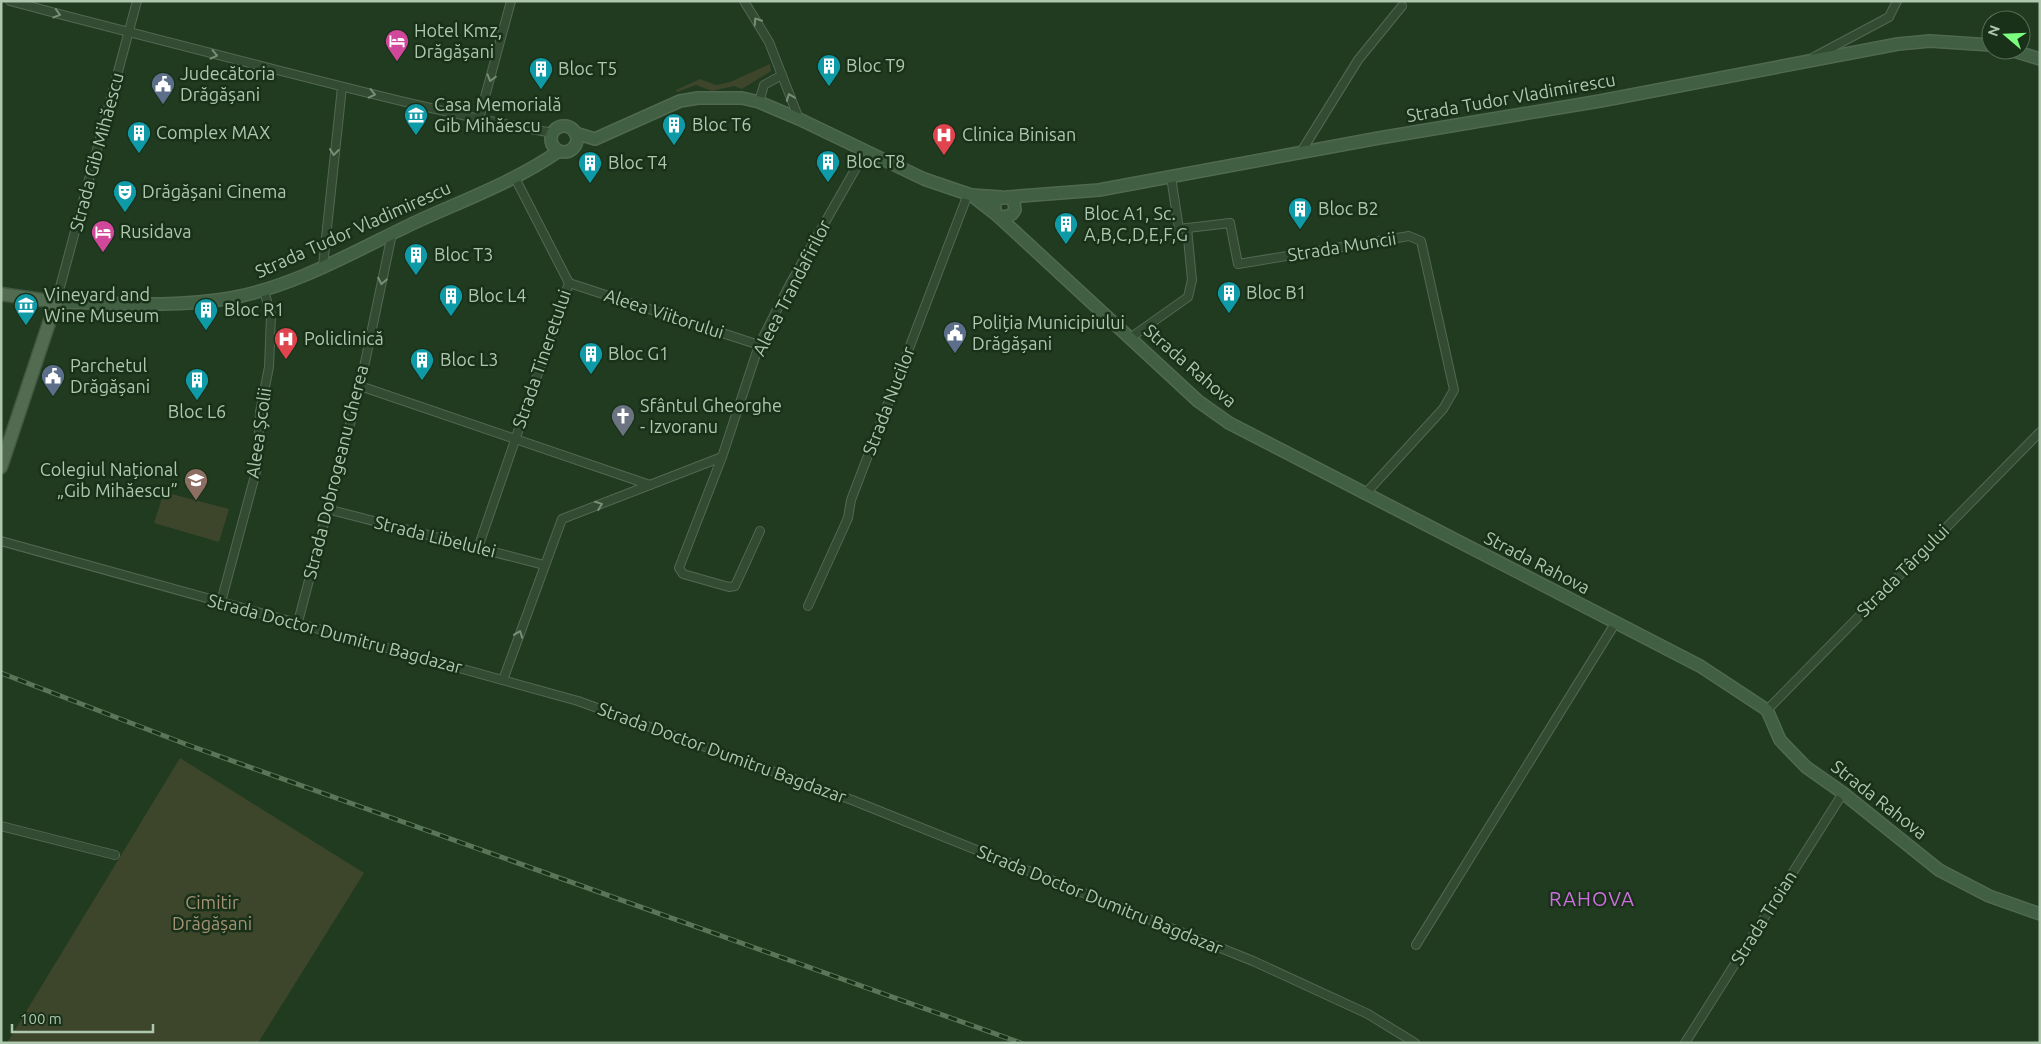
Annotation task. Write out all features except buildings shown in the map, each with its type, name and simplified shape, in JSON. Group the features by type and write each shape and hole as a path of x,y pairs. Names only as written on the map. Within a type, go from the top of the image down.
{"main road":[{"name":"Strada Tudor Vladimirescu","path":"1,294 56,302 179,302 229,298 264,291 392,234 543,162 559,151 567,152 666,105 680,101 720,96 759,102 924,179 970,195 1036,196 1098,190 1301,152 1600,101 1862,50 1930,41 1981,44"},
{"path":"559,151 552,142 553,133 562,127 570,128 575,133 595,139"},
{"path":"574,148 577,140 575,133"},
{"name":"Strada Tudor Vladimirescu","path":"970,195 997,214"},
{"name":"Strada Tudor Vladimirescu","path":"1013,212 1036,196"},
{"path":"1004,197 1014,202 1013,212 1006,217 997,214 995,202 1004,197"},
{"name":"Strada Rahova","path":"1013,212 1019,235"},
{"name":"Strada Rahova","path":"997,214 1198,401 1229,423 1700,666 1767,710 1780,740 1806,767 1843,793 1939,870 1989,896 2040,914"},
{"path":"1,467 56,302"}],"street":[{"path":"10,1 128,34 342,87 479,119 553,133"},
{"name":"Strada Gib Mihăescu","path":"56,302 137,1"},
{"path":"479,119 511,1"},
{"path":"744,1 769,42 798,119"},
{"path":"1808,60 1889,17 1897,1"},
{"path":"1301,152 1358,60 1402,6"},
{"path":"759,102 764,85 772,78 782,75"},
{"path":"323,266 342,87"},
{"name":"Aleea Trandafirilor","path":"760,531 735,586 729,588 683,574 679,568 722,457 759,345 790,284 865,152"},
{"name":"Strada Tineretului","path":"478,548 569,282 514,176"},
{"path":"1130,338 1188,297 1192,280 1187,228 1179,229 1170,176"},
{"name":"Strada Nucilor","path":"808,606 848,518 850,500 970,195"},
{"name":"Strada Muncii","path":"1187,228 1230,224 1238,264 1409,236 1421,241 1454,390 1443,409 1366,493"},
{"name":"Strada Dobrogeanu Gherea","path":"298,622 360,386 392,234"},
{"name":"Aleea Viitorului","path":"569,282 759,345"},
{"name":"Aleea Școlii","path":"221,602 257,468 260,412 269,367 271,315 264,291"},
{"path":"360,386 650,485"},
{"name":"Strada Târgului","path":"1767,710 2040,432"},
{"path":"502,680 562,519 722,457"},
{"name":"Strada Libelulei","path":"327,509 544,565"},
{"name":"Strada Doctor Dumitru Bagdazar","path":"1,541 578,701 852,800 1253,961 1368,1014 1415,1043"},
{"path":"1416,945 1616,622"},
{"name":"Strada Troian","path":"1685,1043 1843,793"},
{"path":"1,826 115,855"}],"green space":[{"path":"770,64 771,71 742,89 734,86 712,91 696,85 677,92 676,90 700,79 716,85 730,82"},
{"path":"164,492 229,509 219,542 154,523"},
{"name":"Cimitir Drăgășani","path":"180,758 364,873 258,1043 7,1043"}],"railway":[{"path":"1,673 188,745 1021,1043"}],"place":[{"name":"Hotel Kmz, Drăgășani","path":"397,62"},
{"name":"Bloc T9","path":"829,87"},
{"name":"Bloc T5","path":"541,90"},
{"name":"Judecătoria Drăgășani","path":"163,105"},
{"name":"Casa Memorială Gib Mihăescu","path":"416,136"},
{"name":"Bloc T6","path":"674,146"},
{"name":"Complex MAX","path":"139,154"},
{"name":"Clinica Binisan","path":"944,156"},
{"name":"Bloc T8","path":"828,183"},
{"name":"Bloc T4","path":"590,184"},
{"name":"Drăgășani Cinema","path":"125,213"},
{"name":"Bloc B2","path":"1300,230"},
{"name":"Bloc A1, Sc. A,B,C,D,E,F,G","path":"1066,245"},
{"name":"Rusidava","path":"103,253"},
{"name":"Bloc T3","path":"416,276"},
{"name":"Bloc B1","path":"1229,314"},
{"name":"Bloc L4","path":"451,317"},
{"name":"Vineyard and Wine Museum","path":"26,326"},
{"name":"Bloc R1","path":"206,331"},
{"name":"Poliția Municipiului Drăgășani","path":"955,354"},
{"name":"Policlinică","path":"286,360"},
{"name":"Bloc G1","path":"591,375"},
{"name":"Bloc L3","path":"422,381"},
{"name":"Parchetul Drăgășani","path":"53,397"},
{"name":"Bloc L6","path":"197,401"},
{"name":"Sfântul Gheorghe - Izvoranu","path":"623,437"},
{"name":"Colegiul Național „Gib Mihăescu”","path":"196,501"}],"district":[{"name":"RAHOVA","path":"1592,899"}]}
